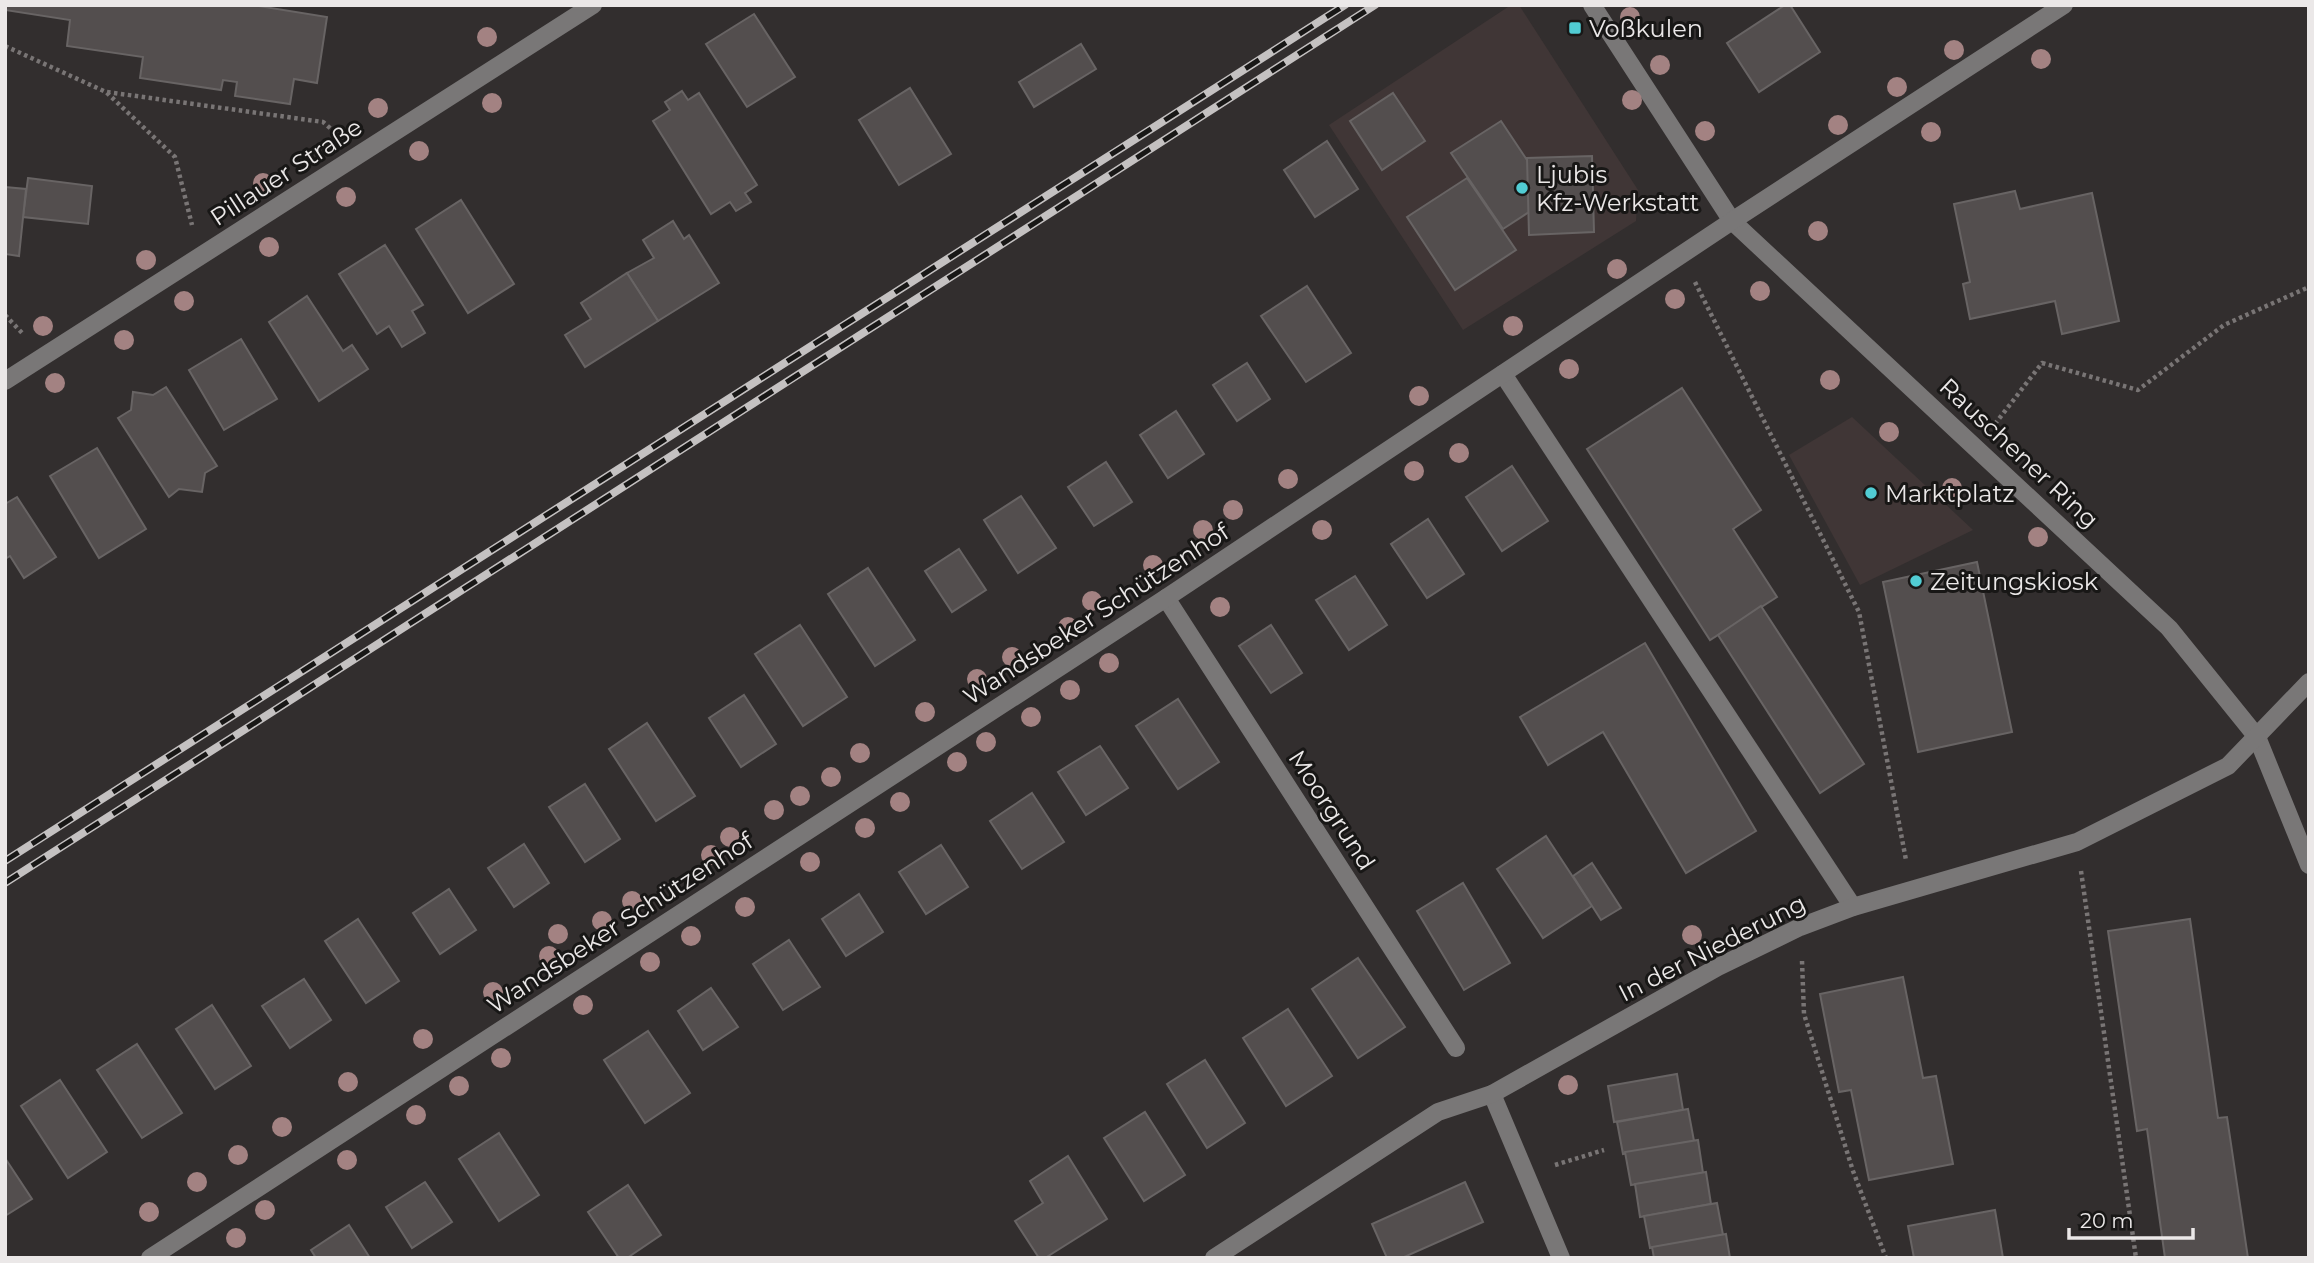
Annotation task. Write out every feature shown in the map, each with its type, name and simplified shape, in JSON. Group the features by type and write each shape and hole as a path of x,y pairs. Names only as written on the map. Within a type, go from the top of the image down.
{"street":[{"name":"Pillauer Straße","path":"5,381 593,5"},
{"path":"1592,5 1732,220"},
{"name":"Wandsbeker Schützenhof","path":"150,1258 1166,598 1732,220 2064,5"},
{"name":"Rauschener Ring","path":"1732,220 2169,628 2257,737 2309,865"},
{"path":"1503,374 1853,907"},
{"name":"Moorgrund","path":"1166,598 1456,1048"},
{"path":"2257,737 2309,682"},
{"name":"In der Niederung","path":"1214,1258 1438,1112 1492,1094 1718,967 1800,928 1853,907 2077,842 2228,766 2257,737"},
{"path":"1492,1094 1561,1258"}],"path":[{"path":"5,46 106,92 323,122 360,154"},
{"path":"106,92 175,157 200,256"},
{"path":"1689,269 1859,612 1911,888"},
{"path":"1977,447 2042,363 2138,390 2224,325 2309,287"},
{"path":"2077,842 2136,1258"},
{"path":"1800,928 1804,1014 1853,1171 1886,1258"},
{"path":"1525,1174 1604,1150"}],"shaded area":[{"path":"1511,5 1519,5 1638,190 1636,221 1463,330 1329,125"},
{"name":"Marktplatz","path":"1852,417 1973,530 1860,585 1789,455"}],"building":[{"path":"5,5 253,5 327,17 317,83 294,79 290,104 235,96 237,82 223,80 221,90 140,78 143,57 67,46 70,20 5,10"},
{"path":"1785,5 1790,5 1820,52 1759,92 1727,43"},
{"path":"754,14 795,77 747,107 706,44"},
{"path":"1081,44 1096,69 1034,107 1019,82"},
{"path":"910,88 951,154 899,185 859,120"},
{"path":"682,91 688,100 699,93 757,185 745,193 751,202 736,211 730,202 711,214 653,121 670,110 665,102"},
{"path":"1393,93 1425,141 1382,170 1350,121"},
{"path":"1501,121 1531,166 1532,210 1503,229 1451,153"},
{"path":"1327,141 1358,189 1315,217 1284,170"},
{"path":"1592,156 1594,232 1529,235 1527,158"},
{"path":"28,178 92,186 88,224 23,217"},
{"path":"1467,178 1516,250 1455,290 1407,217"},
{"path":"5,187 26,189 19,256 5,254"},
{"path":"2015,191 2020,209 2092,193 2119,321 2062,334 2055,301 1970,319 1963,284 1970,282 1954,204"},
{"path":"461,200 514,284 468,313 416,229"},
{"path":"673,221 684,239 689,235 719,283 658,321 627,273 654,258 643,240"},
{"path":"385,245 423,305 412,311 425,333 402,347 389,326 377,334 339,274"},
{"path":"627,273 658,321 585,367 565,335 591,319 581,303"},
{"path":"1307,286 1351,353 1306,382 1261,316"},
{"path":"307,296 343,351 352,345 368,369 319,401 269,322"},
{"path":"241,339 277,399 224,430 189,370"},
{"path":"1247,363 1270,399 1237,421 1213,385"},
{"path":"166,387 217,466 205,473 202,492 179,489 169,497 118,418 131,410 133,392 153,395"},
{"path":"1682,388 1761,510 1733,529 1777,597 1710,640 1587,449"},
{"path":"1176,411 1204,454 1168,478 1140,435"},
{"path":"97,448 146,529 99,558 50,476"},
{"path":"1106,462 1132,502 1094,526 1068,487"},
{"path":"1512,466 1548,521 1502,551 1466,497"},
{"path":"1021,496 1056,548 1018,573 984,520"},
{"path":"17,497 56,557 24,578 10,556 5,559 5,504"},
{"path":"1428,519 1464,574 1427,598 1391,544"},
{"path":"959,549 986,590 952,612 925,571"},
{"path":"1977,562 2012,732 1918,752 1883,582"},
{"path":"868,568 915,640 875,666 828,594"},
{"path":"1355,576 1387,625 1349,650 1316,600"},
{"path":"1761,606 1864,764 1820,793 1718,635"},
{"path":"800,625 847,697 803,726 755,654"},
{"path":"1271,625 1302,673 1271,693 1239,646"},
{"path":"1645,643 1756,831 1686,873 1603,732 1548,765 1520,717"},
{"path":"744,695 776,744 741,767 709,718"},
{"path":"1178,699 1219,762 1178,789 1136,726"},
{"path":"647,723 695,796 656,821 609,749"},
{"path":"1100,746 1128,788 1086,815 1058,772"},
{"path":"585,784 620,839 585,862 549,807"},
{"path":"1032,793 1064,842 1022,869 990,821"},
{"path":"1546,836 1592,906 1543,938 1497,869"},
{"path":"524,844 549,883 514,907 488,868"},
{"path":"941,845 968,887 926,914 899,872"},
{"path":"1592,863 1621,908 1601,920 1573,876"},
{"path":"1463,883 1510,963 1464,990 1417,911"},
{"path":"449,889 476,930 440,954 413,913"},
{"path":"859,894 883,932 846,956 822,919"},
{"path":"358,919 399,981 366,1003 325,941"},
{"path":"2190,919 2218,1118 2227,1117 2248,1258 2165,1258 2147,1129 2137,1131 2108,931"},
{"path":"789,940 820,987 783,1010 753,964"},
{"path":"1358,958 1405,1027 1358,1058 1312,989"},
{"path":"1903,977 1923,1078 1936,1076 1953,1164 1869,1180 1851,1090 1839,1092 1820,994"},
{"path":"304,979 331,1020 290,1048 262,1006"},
{"path":"711,988 738,1027 703,1050 678,1011"},
{"path":"212,1005 251,1066 215,1089 176,1029"},
{"path":"1288,1009 1332,1076 1286,1106 1243,1038"},
{"path":"648,1031 690,1093 645,1123 604,1060"},
{"path":"137,1044 182,1113 142,1138 97,1070"},
{"path":"1205,1060 1245,1123 1207,1148 1167,1084"},
{"path":"1677,1074 1683,1110 1614,1122 1608,1086"},
{"path":"60,1080 107,1152 68,1178 21,1106"},
{"path":"1688,1109 1694,1141 1623,1154 1617,1122"},
{"path":"1145,1112 1185,1175 1144,1201 1104,1138"},
{"path":"499,1133 539,1195 499,1221 459,1159"},
{"path":"1698,1140 1703,1173 1631,1185 1625,1152"},
{"path":"1068,1156 1107,1219 1045,1258 1039,1258 1015,1221 1043,1203 1030,1181"},
{"path":"5,1158 32,1199 5,1216"},
{"path":"1706,1172 1711,1204 1640,1217 1635,1184"},
{"path":"425,1182 452,1222 412,1248 386,1207"},
{"path":"1465,1182 1483,1222 1402,1258 1387,1258 1372,1224"},
{"path":"628,1185 661,1235 627,1258 619,1258 588,1212"},
{"path":"1717,1203 1723,1235 1650,1248 1644,1216"},
{"path":"1995,1210 2003,1258 1914,1258 1908,1226"},
{"path":"349,1225 370,1258 316,1258 311,1250"},
{"path":"1726,1234 1730,1258 1654,1258 1652,1247"}],"railway":[{"path":"5,861 1345,5"},
{"path":"5,883 1375,5"}],"place":[{"name":"Voßkulen","path":"1575,28"},
{"name":"Ljubis Kfz-Werkstatt","path":"1522,188"},
{"name":"Marktplatz","path":"1871,493"},
{"name":"Zeitungskiosk","path":"1916,581"}]}
